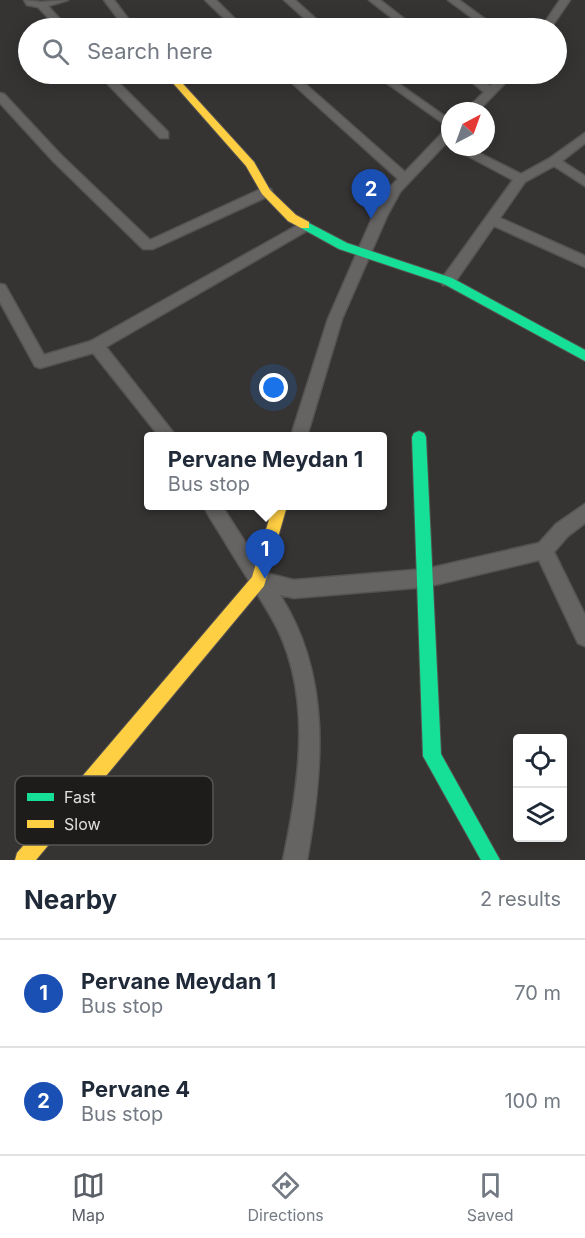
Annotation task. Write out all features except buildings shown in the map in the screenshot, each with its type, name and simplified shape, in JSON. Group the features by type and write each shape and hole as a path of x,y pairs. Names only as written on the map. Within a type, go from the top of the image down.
{"street":[{"path":"28,0 31,3 42,5 63,0"},
{"path":"109,0 122,18"},
{"path":"210,0 229,18"},
{"path":"289,0 310,18"},
{"path":"374,0 398,18"},
{"path":"453,0 478,18"},
{"path":"553,18 565,0"},
{"path":"42,5 54,18"},
{"path":"114,84 164,135"},
{"path":"179,84 250,164 266,192 279,207 305,226 362,254 448,281 585,356"},
{"path":"299,84 405,178"},
{"path":"393,84 441,119"},
{"path":"481,84 491,92"},
{"path":"480,102 499,84"},
{"path":"0,96 57,158 148,246 266,192"},
{"path":"448,281 522,179 554,161 585,137"},
{"path":"300,432 335,319 362,254 395,190 441,145"},
{"path":"475,156 522,179"},
{"path":"554,161 585,182"},
{"path":"492,220 585,262"},
{"path":"0,290 40,362 96,346 305,226"},
{"path":"96,346 165,432"},
{"path":"419,438 432,756 491,860"},
{"path":"215,510 285,621 295,644 309,701 311,732 309,770 295,860"},
{"path":"95,776 259,581 279,510"},
{"path":"259,581 294,588 426,578 544,550 562,530 585,512"},
{"path":"544,550 585,636"},
{"path":"24,860 37,845"}],"traffic: fast":[{"path":"305,225 343,246 448,281 585,356"},
{"path":"419,437 432,756 491,860"}],"traffic: slow":[{"path":"179,84 250,164 266,192 292,218 305,225"},
{"path":"95,776 259,581 279,510"},
{"path":"24,860 37,845"}],"place":[{"name":"Pervane 4","path":"371,219"},
{"name":"Pervane Meydan 1","path":"265,579"}]}
